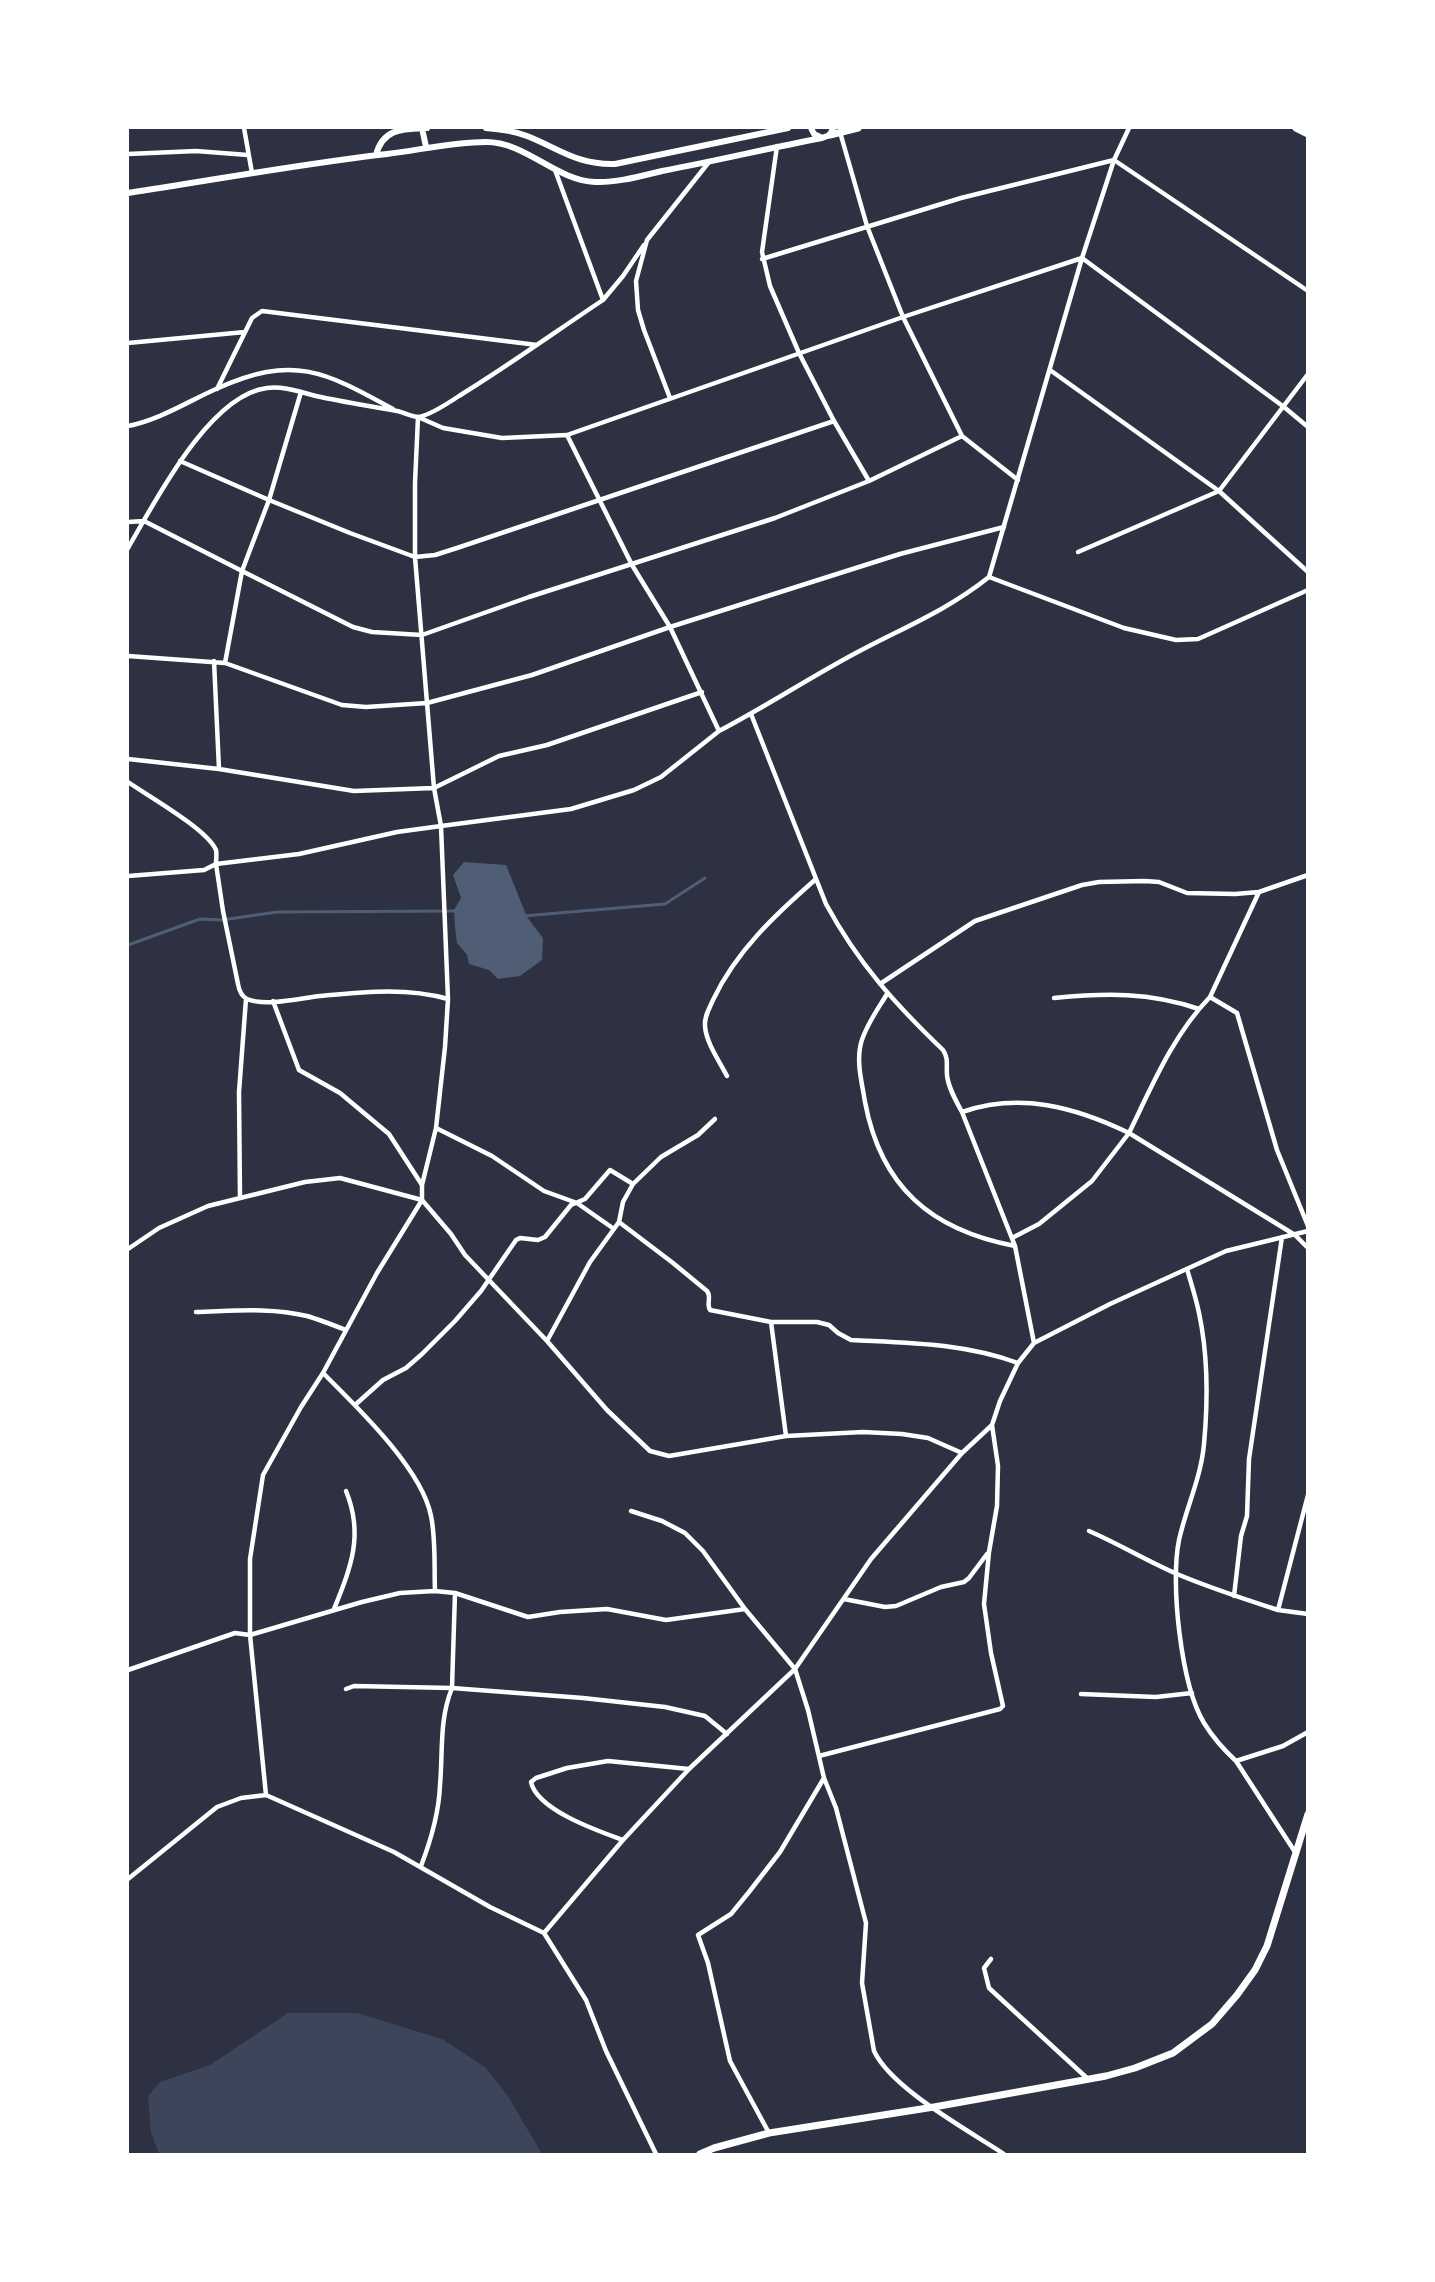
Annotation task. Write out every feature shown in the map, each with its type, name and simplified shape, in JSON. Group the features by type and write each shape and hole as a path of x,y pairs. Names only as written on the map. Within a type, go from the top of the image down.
{"main road":[{"path":"828,133 858,128"},
{"path":"1296,128 1308,134"},
{"path":"700,2154 770,2133 934,2107 1088,2079 1135,2068 1173,2053 1212,2024 1255,1970 1267,1946 1308,1814"}],"street":[{"path":"244,128 252,173"},
{"path":"422,128 426,147"},
{"path":"376,155 380,142 388,131 427,128"},
{"path":"486,128 526,136 583,162 606,165 788,128"},
{"path":"522,128 526,136"},
{"path":"811,128 814,134 828,133"},
{"path":"128,876 204,870 216,864 299,854 397,832 571,808 634,790 661,777 719,731 853,654 962,598 989,577 1082,258 1114,160 1129,128"},
{"path":"840,132 867,226 903,317 962,436 1018,480"},
{"path":"128,194 252,173 473,142 504,144 555,170 585,180 605,182 709,162 828,133"},
{"path":"777,146 762,259 770,286 799,353 834,421 869,481"},
{"path":"128,154 196,151 248,155"},
{"path":"762,259 961,198 1114,160 1308,291"},
{"path":"418,417 467,391 603,300 709,162"},
{"path":"555,170 603,300"},
{"path":"647,240 636,280 638,310 670,398"},
{"path":"128,548 152,504 197,438 222,412 251,392 268,388 290,389 351,404 398,411 443,428 502,438 567,435 903,317 1082,258"},
{"path":"1082,258 1308,427"},
{"path":"217,389 252,318 257,313 269,311 537,345"},
{"path":"128,343 245,332"},
{"path":"128,426 184,406 217,389 262,372 290,369 318,373 348,384 398,411"},
{"path":"1050,370 1219,490 1308,572"},
{"path":"1078,552 1219,490 1308,374"},
{"path":"225,663 242,571 269,500 302,392"},
{"path":"266,1795 250,1635 250,1559 262,1482 268,1463 323,1373 377,1273 422,1200 422,1185 436,1128 445,1047 448,999 441,826 434,788 415,557 418,417"},
{"path":"180,460 269,500 415,557 435,555 457,548 834,421"},
{"path":"567,435 632,565 670,627 719,731"},
{"path":"128,522 144,521 353,627 372,632 422,635 776,518 869,481 962,436"},
{"path":"128,656 225,663 342,705 366,707 427,703 532,675 670,627 900,554 1004,527"},
{"path":"989,577 1124,628 1176,640 1198,639 1308,590"},
{"path":"214,661 219,769"},
{"path":"128,759 219,769 354,791 434,788 499,756 547,745 702,692"},
{"path":"751,714 816,879 841,932 887,994 943,1050 946,1056 950,1085 1015,1246 1034,1343"},
{"path":"128,782 198,830 215,849 223,911 238,984 241,994 246,999 273,1001 346,993 402,991 425,992 448,999"},
{"path":"880,984 975,921 1082,885 1098,882 1145,881 1159,882 1187,893 1235,894 1258,892 1308,875"},
{"path":"728,1076 705,1029 706,1014 734,962 779,912 816,879"},
{"path":"1012,1238 1039,1224 1092,1181 1129,1133 1167,1057 1199,1009 1210,997 1258,892"},
{"path":"1054,998 1107,993 1139,994 1183,1003 1199,1009"},
{"path":"887,994 861,1042 859,1066 868,1115 881,1155 892,1176 911,1199 936,1219 974,1237 1015,1246"},
{"path":"819,1756 1000,1710 1003,1706 991,1653 984,1604 989,1552 997,1506 998,1466 992,1425 1000,1401 1018,1363 1034,1343 1110,1304 1227,1251 1295,1235 1308,1228 1277,1150 1237,1013 1210,997"},
{"path":"240,1198 239,1092 246,999"},
{"path":"273,1001 299,1070 340,1093 389,1134 422,1185"},
{"path":"962,1112 985,1104 1010,1102 1060,1107 1096,1117 1129,1133 1295,1235 1308,1248"},
{"path":"547,1341 590,1262 619,1222 623,1202 633,1184 661,1157 698,1135 715,1119"},
{"path":"436,1128 492,1156 544,1191 577,1203 614,1229"},
{"path":"355,1405 383,1380 406,1368 455,1321 488,1281 516,1240 520,1238 538,1240 545,1237 571,1205 585,1199 610,1170 633,1184"},
{"path":"128,1249 159,1228 208,1206 305,1182 340,1178 422,1200 488,1281 547,1341 607,1410 650,1451 669,1456 786,1436 864,1432 928,1438 962,1453"},
{"path":"619,1222 707,1291 710,1310 771,1322 816,1322 829,1325 851,1340 963,1347 1018,1363"},
{"path":"1234,1596 1241,1536 1247,1516 1249,1459 1282,1237"},
{"path":"1187,1269 1199,1312 1204,1346 1206,1400 1202,1462 1179,1539 1175,1573 1180,1633 1192,1693 1203,1722 1236,1761 1295,1852"},
{"path":"196,1312 276,1311 307,1316 346,1330"},
{"path":"771,1322 786,1436"},
{"path":"323,1373 389,1442 427,1502 432,1518 435,1591"},
{"path":"544,1933 623,1840 689,1769 795,1669 871,1559 962,1453 992,1425"},
{"path":"334,1609 353,1554 355,1522 346,1491"},
{"path":"1278,1610 1308,1495"},
{"path":"631,1511 662,1521 686,1533 703,1551 745,1610 795,1669 808,1710 824,1778 836,1808 866,1923 862,1983 874,2051 878,2060 897,2079 1004,2154"},
{"path":"1089,1531 1128,1548 1175,1573 1234,1596 1278,1610 1308,1614"},
{"path":"844,1599 885,1607 896,1606 941,1587 964,1582 989,1552"},
{"path":"128,1670 235,1633 250,1635 334,1609 400,1593 435,1591 455,1593 528,1617 607,1610 666,1620 745,1610"},
{"path":"421,1866 431,1839 439,1802 441,1739 444,1713 452,1689 455,1593"},
{"path":"346,1689 354,1686 452,1689 583,1698 665,1707 705,1716 727,1734"},
{"path":"1081,1694 1156,1697 1192,1693"},
{"path":"1236,1761 1283,1746 1308,1732"},
{"path":"623,1840 578,1822 558,1810 538,1795 531,1782 536,1778 567,1768 608,1761 689,1769"},
{"path":"770,2133 730,2061 708,1963 698,1935 731,1914 749,1892 780,1852 824,1778"},
{"path":"128,1879 217,1807 241,1798 266,1795 421,1866 490,1907 544,1933 586,2000 606,2051 656,2154"},
{"path":"991,1959 984,1968 989,1988 1088,2079"}],"shaded area":[{"path":"464,862 506,865 527,917 543,938 542,960 520,976 498,979 489,970 469,964 467,955 457,943 454,910 461,898 453,875"},
{"path":"288,2013 357,2013 442,2039 485,2067 508,2096 542,2154 159,2154 151,2133 148,2096 160,2082 210,2065"}],"waterway":[{"path":"523,916 665,904 705,878"},
{"path":"128,945 200,919 222,920 277,912 457,911"}]}
